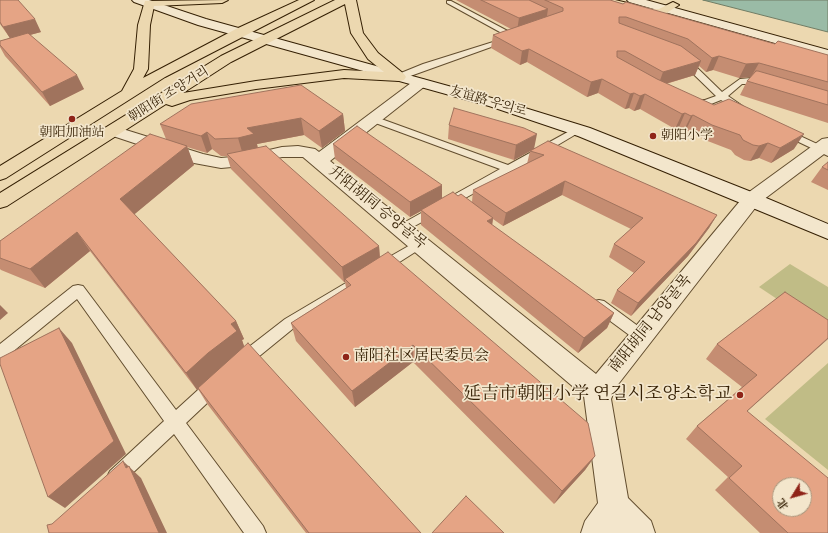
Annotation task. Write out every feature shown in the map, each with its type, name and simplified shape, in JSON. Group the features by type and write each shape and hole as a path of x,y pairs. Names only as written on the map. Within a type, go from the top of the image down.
{"main road":[{"path":"128,94 141,69 144,25 143,2 222,0"},
{"name":"朝阳街 조양거리","path":"0,174 160,74 240,32 308,0"},
{"name":"朝阳街 조양거리","path":"0,202 226,59 344,0"},
{"path":"350,0 357,34 373,56 399,77"},
{"path":"600,0 644,11 658,12 670,7"},
{"path":"633,0 670,7 828,47"},
{"path":"654,0 670,7 828,54"},
{"name":"友谊路 우의로","path":"143,2 202,22 500,105 578,130 752,199 828,232"},
{"path":"148,108 188,96 344,74 399,77"},
{"path":"319,161 420,83"},
{"name":"升阳胡同 승양골목","path":"113,131 200,159 221,163 298,151 309,153 600,392"},
{"name":"南阳胡同 남양골목","path":"614,506 597,398 607,378 752,199 825,149"},
{"path":"597,533 614,506 639,533"}],"lane":[{"path":"399,77 426,66 518,35 449,2"},
{"path":"672,53 689,63 731,103 751,114"},
{"path":"682,99 706,103 722,96 740,82 751,81 772,87"},
{"path":"373,119 510,169"},
{"path":"778,128 825,149"},
{"path":"402,229 578,130"},
{"path":"455,199 468,209"},
{"path":"106,486 175,424 224,377 290,323 419,244"},
{"path":"0,353 78,290 256,533"},
{"path":"590,298 641,336"}],"shaded area":[{"path":"703,0 828,0 828,32"},
{"path":"790,264 828,287 828,333 759,287"},
{"path":"828,363 828,470 765,419"}],"building":[{"path":"0,0 18,0 35,19 3,27 0,22"},
{"path":"481,0 529,0 548,9 519,18"},
{"path":"545,0 610,0 623,4 626,2 775,44 778,41 828,55 828,82 759,63 746,64 719,56 712,58 688,39 626,17 619,17 619,23 681,46 701,61 663,72 625,51 617,51 617,57 657,79 714,105 729,99 804,134 780,148 768,143 759,146 753,145 743,140 740,135 712,125 693,115 691,116 685,113 682,114 645,94 640,96 634,93 630,94 602,79 591,82 529,49 522,51 493,35 563,11 563,8"},
{"path":"28,33 77,75 42,92 0,45 0,41"},
{"path":"756,71 828,91 828,105 747,81"},
{"path":"301,85 343,114 319,131 301,118 247,128 254,134 238,138 215,139 207,132 201,136 160,124 191,104"},
{"path":"454,108 524,128 537,134 516,145 449,125"},
{"path":"357,126 442,185 410,202 333,144"},
{"path":"150,134 187,146 120,199 236,321 231,324 237,331 208,353 186,373 77,232 30,269 0,258 0,241"},
{"path":"548,141 717,215 696,243 638,303 617,290 645,262 614,244 643,218 565,181 506,213 473,190 544,155 530,151"},
{"path":"266,146 379,246 342,267 227,154"},
{"path":"828,162 828,170 822,167"},
{"path":"453,192 458,196 461,194 493,218 487,221 614,313 584,338 421,210"},
{"path":"388,252 588,423 595,456 562,491 413,345 352,391 291,323 351,285 345,279"},
{"path":"785,292 828,320 828,338 747,411 828,478 828,533 788,533 729,478 742,466 697,426 757,375 717,344"},
{"path":"59,328 114,441 48,497 0,364 0,358"},
{"path":"248,343 421,533 309,533 198,388"},
{"path":"123,461 126,468 129,466 159,533 49,533 47,525 52,524"},
{"path":"466,496 504,533 432,533"}],"place":[{"name":"朝阳加油站","path":"72,119"},
{"name":"朝阳小学","path":"653,136"},
{"name":"南阳社区居民委员会","path":"346,357"},
{"name":"延吉市朝阳小学 연길시조양소학교","path":"740,395"}]}
